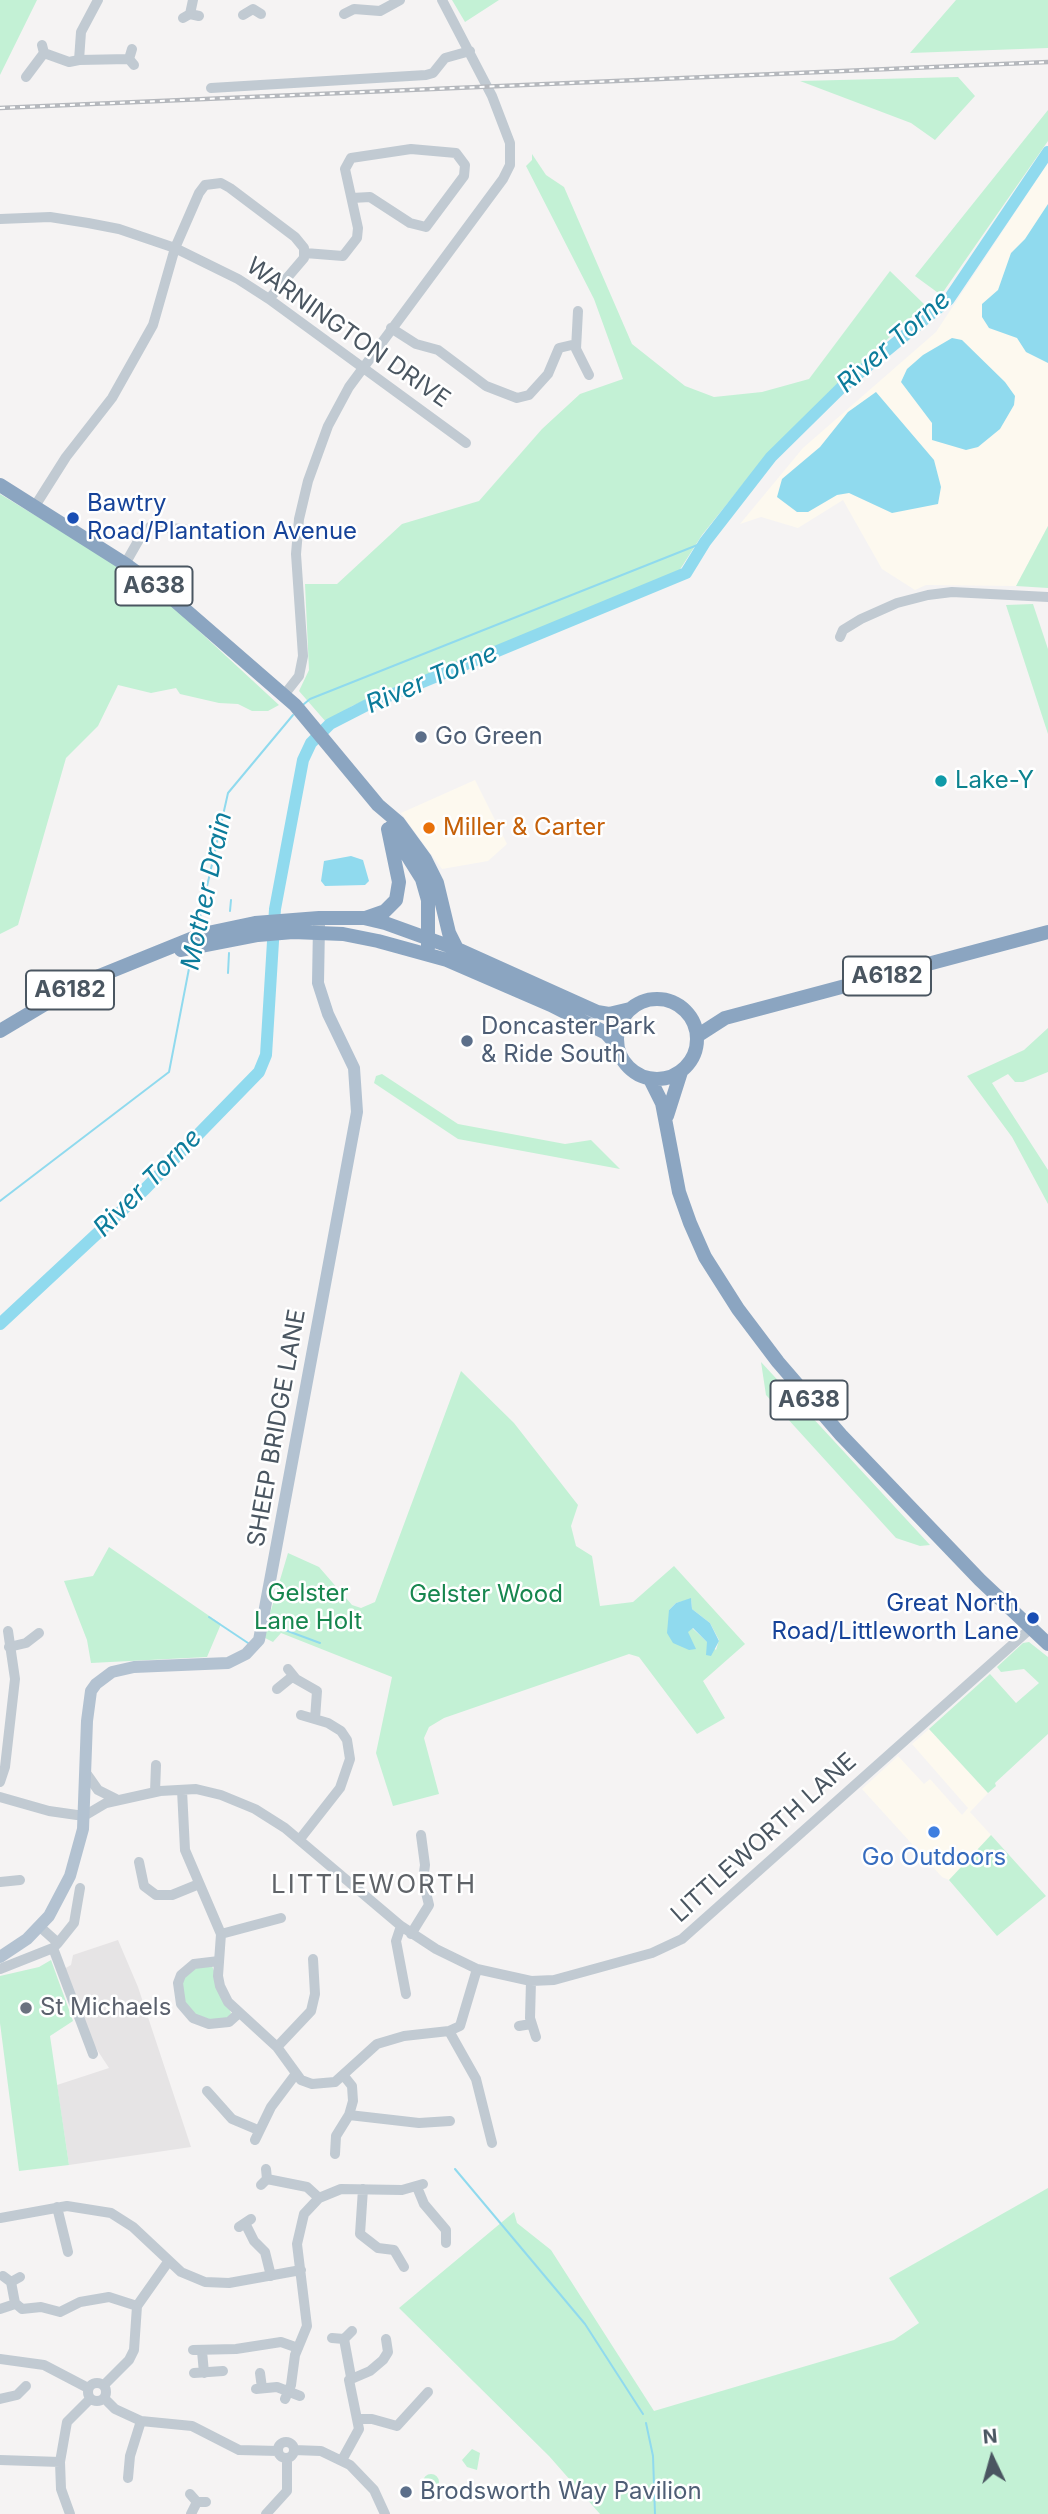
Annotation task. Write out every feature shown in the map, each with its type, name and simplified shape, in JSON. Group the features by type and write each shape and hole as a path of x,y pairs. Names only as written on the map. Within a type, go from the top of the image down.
{"highway":[{"name":"A638","path":"0,485 125,564 218,635 299,710 378,805 398,822 432,870 445,919 457,949"},
{"name":"A638","path":"378,805 386,823 422,879 428,900 430,945"},
{"path":"363,918 385,911 396,900 399,882 386,823"},
{"name":"A6182","path":"0,1031 77,985 145,956 193,942 256,929 319,925 363,918 430,945 551,1005 606,1033 616,1044"},
{"path":"430,945 445,919"},
{"name":"A6182","path":"319,925 378,941 457,949 597,1012 609,1014 630,1009"},
{"name":"A6182","path":"697,1036 725,1018 1048,932"},
{"path":"653,999 670,1001 684,1009 695,1026 697,1036 695,1052 681,1072 661,1079 650,1079 626,1065 616,1044 619,1024 630,1009 653,999"},
{"name":"A6182","path":"684,1009 725,1018"},
{"name":"A638","path":"666,1121 681,1072"},
{"name":"A638","path":"650,1079 657,1088 679,1192 690,1223 705,1258 738,1308 778,1362 841,1435 1030,1629 1048,1644"}],"main road":[{"name":"SHEEP BRIDGE LANE","path":"0,1957 39,1926 57,1902 70,1876 85,1816 89,1701 91,1691 102,1677 134,1667 228,1663 246,1654 259,1640 357,1112 354,1069 328,1014 318,983 319,925"}],"street":[{"path":"79,60 81,32 97,0"},
{"path":"190,16 193,0"},
{"path":"348,8 380,10 400,0"},
{"path":"299,710 299,676 303,656 296,554 302,501 338,404 363,366 508,171 510,143 492,96 442,0"},
{"path":"243,15 255,8"},
{"path":"26,77 43,49 69,62 132,58"},
{"path":"211,88 426,75 433,73 445,58 470,51"},
{"path":"305,253 338,257 352,246 358,228 345,169 356,156 402,149 450,152 460,156 465,165 464,176 426,227 410,223 370,197 352,198"},
{"path":"35,506 66,457 111,398 153,325 175,248 199,193 213,182 230,188 295,237 305,253"},
{"name":"WARNINGTON DRIVE","path":"0,219 50,218 88,223 119,229 175,248 237,279 269,299 466,443"},
{"path":"269,299 305,253"},
{"path":"578,311 576,344 589,375"},
{"path":"391,328 416,344 438,350 486,386 517,398 529,395 548,374 559,348 576,344"},
{"path":"125,564 141,536 150,527 184,529"},
{"path":"840,637 844,630 860,619 897,603 928,595 951,592 1048,597"},
{"name":"LITTLEWORTH LANE","path":"85,1816 98,1806 155,1792 206,1791 239,1801 273,1819 300,1839 411,1934 477,1969 531,1981 554,1980 652,1953 682,1940 1030,1629"},
{"path":"9,1647 26,1643 39,1633"},
{"path":"0,1782 13,1703 15,1670 5,1634"},
{"path":"277,1689 291,1673 317,1691 319,1699 315,1719"},
{"path":"300,1839 340,1788 350,1759 347,1740 341,1731 301,1715"},
{"path":"155,1792 156,1765"},
{"path":"86,1773 98,1790 119,1799"},
{"path":"182,1790 185,1850 221,1934 220,1986 239,2013 276,2047 301,2080 320,2084 335,2082 377,2044 404,2036 449,2031 462,2022 477,1969"},
{"path":"0,1797 49,1811 85,1816"},
{"path":"411,1934 429,1905 423,1880 425,1865 421,1835"},
{"path":"143,1866 144,1886 156,1895 172,1895 199,1884"},
{"path":"0,1882 20,1880"},
{"path":"411,1883 423,1880"},
{"path":"0,1969 56,1946 74,1923 80,1888"},
{"path":"221,1934 281,1918"},
{"path":"39,1926 56,1946 93,2054"},
{"path":"401,1926 396,1941 406,1994"},
{"path":"276,2047 311,2011 315,1994 313,1959"},
{"path":"219,1961 194,1964 181,1975 178,1983 181,2004 194,2018 209,2024 224,2024 239,2013"},
{"path":"531,1981 531,2024 536,2037"},
{"path":"519,2026 531,2024"},
{"path":"449,2031 476,2079 480,2115 492,2143"},
{"path":"213,2094 232,2119 256,2135 295,2075"},
{"path":"335,2154 336,2138 349,2115 353,2094 344,2076"},
{"path":"349,2115 408,2123 437,2118 450,2121"},
{"path":"325,2137 336,2138"},
{"path":"264,2178 307,2187 319,2198"},
{"path":"287,2396 308,2318 297,2244 299,2226 304,2214 319,2198 341,2189 420,2185 424,2204 451,2228 446,2243"},
{"path":"363,2189 355,2235 378,2248 394,2250 405,2270"},
{"path":"0,2217 57,2207 80,2206 111,2213 133,2227 168,2262 192,2278 219,2284 301,2270"},
{"path":"57,2207 68,2252"},
{"path":"245,2224 254,2241 265,2252 271,2276"},
{"path":"104,2398 104,2385 134,2350 137,2306 168,2262"},
{"path":"11,2278 15,2304 22,2309 41,2307 60,2312 77,2297 115,2297 137,2306"},
{"path":"0,2309 15,2304"},
{"path":"331,2338 348,2335 351,2377 349,2384 359,2420 356,2436 342,2460"},
{"path":"351,2377 376,2367 388,2351 386,2339"},
{"path":"223,2371 199,2373 198,2350 281,2342 298,2348"},
{"path":"388,2351 401,2356"},
{"path":"0,2359 44,2365 89,2393 97,2402 104,2398"},
{"path":"260,2373 259,2388 277,2387 287,2396 300,2396"},
{"path":"70,2514 61,2489 60,2462 67,2422 96,2383 104,2385"},
{"path":"359,2420 372,2419 397,2426 430,2390"},
{"path":"0,2399 24,2394"},
{"path":"104,2398 125,2415 141,2421 192,2426 239,2450 282,2455"},
{"path":"128,2478 130,2456 141,2421"},
{"path":"266,2514 287,2491 282,2455 285,2442 294,2450 321,2451 342,2460 374,2490 385,2514"},
{"path":"0,2460 60,2462"},
{"path":"191,2514 198,2499"}],"shaded area":[{"path":"1048,163 1048,526 1016,586 926,585 915,590 882,569 843,500 798,528 761,517 740,524 803,448 936,332"},
{"path":"475,780 507,844 488,861 442,869 401,813"},
{"path":"929,1729 988,1793 970,1812 991,1835 949,1880 942,1877 862,1789 898,1756 924,1784 930,1779 962,1815 968,1808 912,1744"},
{"path":"118,1940 138,1987 191,2147 69,2165 57,2085 109,2068 84,2030 64,1969 71,1965 73,1955"}],"green space":[{"path":"0,0 37,0 0,75"},
{"path":"452,0 499,0 465,22"},
{"path":"956,0 1048,0 1048,48 910,53"},
{"path":"958,77 975,96 935,140 911,123 800,81"},
{"path":"1048,110 1048,141 941,295 915,276"},
{"path":"532,154 546,175 564,187 632,344 685,386 714,397 762,392 809,379 890,271 925,305 825,396 768,453 702,535 679,571 352,706 326,722 299,691 309,670 305,584 337,584 402,524 479,501 542,429 580,394 623,379 594,299 526,166 532,160"},
{"path":"0,494 107,559 173,607 279,705 268,711 252,711 238,704 219,703 180,694 176,688 151,693 118,685 98,726 66,758 18,925 0,934"},
{"path":"1048,526 1048,588 1016,586"},
{"path":"1033,604 1048,649 1048,734 1006,605"},
{"path":"1048,1028 1048,1072 1023,1082 1015,1082 1008,1074 992,1083 1048,1170 1048,1204 1012,1137 967,1076 1024,1050"},
{"path":"382,1074 458,1124 565,1144 591,1140 620,1169 458,1139 374,1083 376,1076"},
{"path":"761,1362 930,1545 920,1546 896,1538 766,1395"},
{"name":"Gelster Wood","path":"461,1371 514,1423 578,1505 571,1526 576,1546 592,1556 600,1606 633,1602 674,1566 745,1644 703,1681 725,1718 697,1734 639,1657 629,1654 444,1718 429,1727 424,1738 439,1794 393,1806 376,1753 392,1677 281,1633 273,1642 263,1637 288,1553 319,1567 352,1605 361,1608 375,1602","holes":["691,1599 692,1609 710,1623 719,1640 716,1650 692,1628 687,1631 695,1649 669,1610 676,1603"]},
{"path":"109,1547 221,1624 207,1657 91,1663 87,1640 64,1581 93,1576"},
{"path":"1029,1642 1048,1657 1048,1734 995,1783 996,1786 988,1793 929,1729 990,1674 1016,1703 1039,1683 1024,1669 1001,1672 997,1667 1023,1643"},
{"path":"991,1835 1046,1896 997,1936 949,1880"},
{"path":"51,1960 73,2021 50,2036 69,2165 19,2171 0,2023 0,1976 39,1967"},
{"path":"212,1966 231,2013 229,2022 224,2024 185,2011 181,1975 188,1968"},
{"path":"1048,2188 1048,2514 600,2514 549,2456 399,2308 514,2212 517,2223 551,2250 654,2411 894,2340 919,2323 889,2278"},
{"path":"472,2449 480,2453 477,2470 467,2467 462,2460"},
{"path":"431,2474 437,2476 437,2488 431,2490 425,2488 423,2482 425,2476"}],"water":[{"path":"1048,204 1048,363 1026,352 1017,338 989,328 982,317 982,304 998,290 1011,253 1025,239"},
{"path":"952,338 962,340 1005,382 1015,396 1014,405 1000,429 978,447 966,450 932,440 932,423 901,382 907,369 923,355"},
{"path":"876,392 934,460 941,487 938,504 892,513 849,493 837,495 808,512 797,512 777,497 782,479 820,447 848,412"},
{"path":"351,856 363,860 369,881 365,885 325,886 321,881 324,861"},
{"path":"691,1598 692,1609 710,1623 719,1641 711,1656 706,1655 707,1642 693,1628 688,1632 696,1649 689,1650 673,1643 667,1633 669,1610 676,1603"}],"waterway":[{"name":"River Torne","path":"0,1324 145,1189 259,1072 266,1055 275,909 303,760 311,743 330,724 367,705 686,573 705,542 771,457 841,388 949,299 1048,152"},
{"name":"Mother Drain","path":"304,704 310,699 705,542"},
{"name":"Mother Drain","path":"197,931 228,793 293,715"},
{"path":"230,911 231,900"},
{"name":"Mother Drain","path":"0,1201 169,1072 192,953"},
{"path":"228,973 229,953"},
{"path":"209,1617 248,1643"},
{"path":"285,1630 320,1643"},
{"path":"455,2169 585,2324 643,2414"},
{"path":"646,2423 653,2456 655,2514"}],"railway":[{"path":"0,108 1048,62"}],"place":[{"name":"Bawtry Road/Plantation Avenue","path":"73,518"},
{"name":"Go Green","path":"421,737"},
{"name":"Lake-Y","path":"941,781"},
{"name":"Miller & Carter","path":"429,828"},
{"name":"Doncaster Park & Ride South","path":"467,1041"},
{"name":"Great North Road/Littleworth Lane","path":"1033,1618"},
{"name":"Go Outdoors","path":"934,1832"},
{"name":"St Michaels","path":"26,2008"},
{"name":"Brodsworth Way Pavilion","path":"406,2492"}],"district":[{"name":"LITTLEWORTH","path":"374,1885"}],"park label":[{"name":"Gelster Lane Holt","path":"308,1608"}]}
